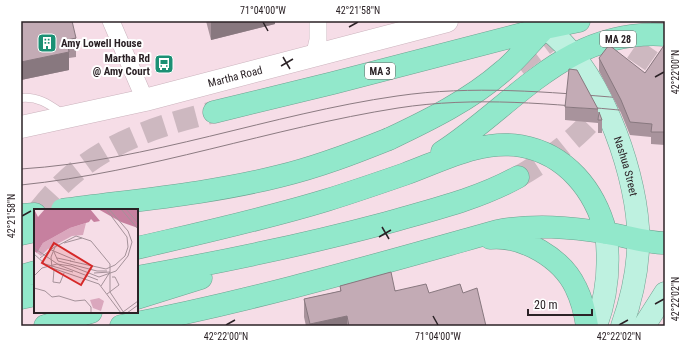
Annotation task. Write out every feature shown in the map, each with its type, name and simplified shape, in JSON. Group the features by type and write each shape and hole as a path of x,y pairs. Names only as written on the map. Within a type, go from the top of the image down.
{"highway":[{"path":"70,209 216,190 311,168 383,140 452,107 488,83 516,60 545,23 579,21"},
{"name":"MA 3","path":"214,112 340,81 545,23"},
{"name":"MA 28","path":"573,55 616,40 665,35"},
{"path":"404,174 459,141 535,78 552,66 573,55"},
{"path":"129,209 292,170 383,140"},
{"path":"138,248 297,209 404,174 458,154 506,144 532,148 556,159 576,174 598,208 606,233"},
{"path":"138,277 230,260 339,235 452,205 490,191 518,177"},
{"path":"21,215 34,214"},
{"path":"121,326 203,309 281,290 497,231 543,226 606,233 665,243"},
{"path":"21,234 34,231"},
{"path":"138,298 339,235"},
{"path":"461,241 494,238 514,240 526,244 546,255 565,271 576,287 584,307 587,326"},
{"path":"21,276 34,272"},
{"path":"21,298 34,295"},
{"path":"46,326 88,313"}],"main road":[{"name":"Martha Road","path":"21,127 145,100 447,21"},
{"name":"Nashua Street","path":"545,23 552,33 573,55 600,100 622,150 635,204 638,239 635,275 622,326"},
{"path":"596,326 607,279 608,262 606,233"},
{"path":"644,326 665,293"}],"street":[{"path":"110,21 145,100"},
{"path":"314,57 318,40 318,21"}],"lane":[{"path":"21,98 30,97 46,102 67,117"}],"building":[{"name":"Amy Lowell House","path":"21,21 72,21 76,38 67,40 69,52 21,62"},
{"path":"665,44 665,132 651,132 652,124 630,122 621,100 599,58 609,45 645,73"},
{"path":"569,69 577,70 598,109 565,107"},
{"path":"599,112 602,120 598,120"},
{"path":"391,272 395,291 426,284 429,293 460,284 463,293 477,288 486,326 349,326 347,316 310,324 304,299 341,291 340,286"}],"tunnel":[{"path":"518,177 556,152 590,123 624,81 665,22"},
{"path":"517,65 569,26"},
{"path":"40,209 57,189 76,172 96,157 117,145 163,126 214,112"}],"tram line":[{"path":"21,169 116,157 303,114 397,96 482,90 623,98"},
{"path":"21,185 69,179 116,170 351,117 427,104 456,102 514,102 630,111"}],"place":[{"name":"Amy Lowell House","path":"47,43"},
{"name":"Martha Rd @ Amy Court","path":"164,64"}]}
